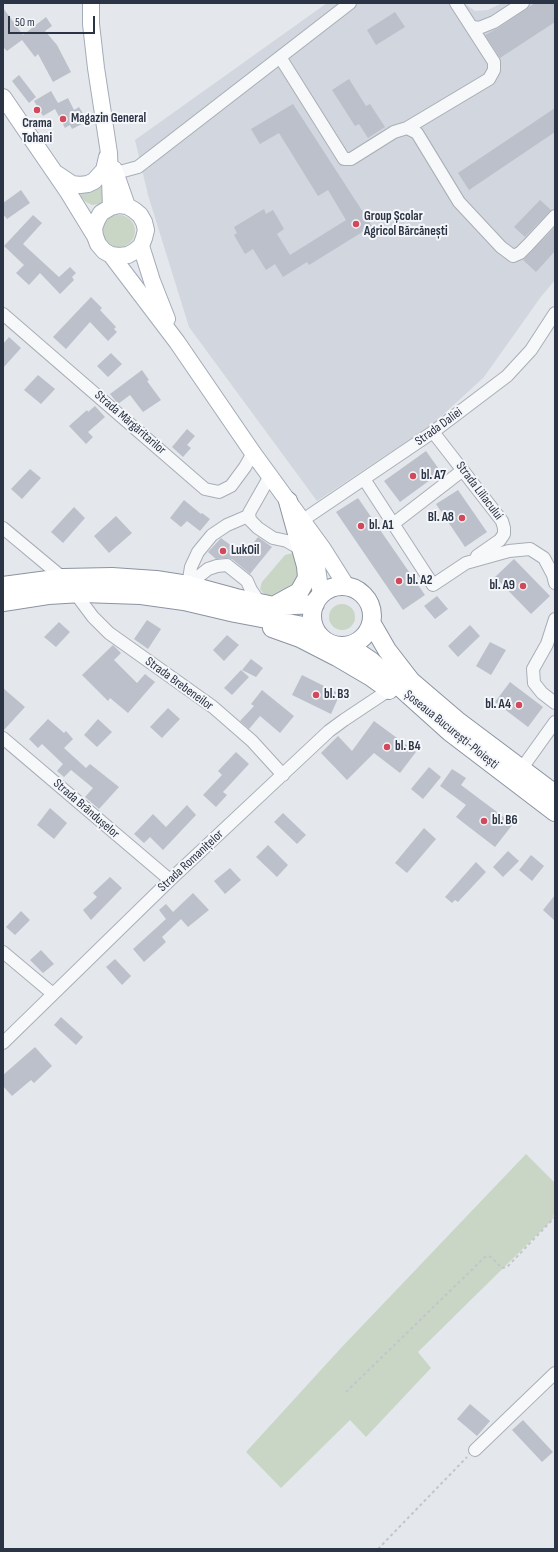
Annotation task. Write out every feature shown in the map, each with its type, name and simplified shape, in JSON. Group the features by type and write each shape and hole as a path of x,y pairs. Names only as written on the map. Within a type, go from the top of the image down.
{"highway":[{"path":"268,604 293,597 305,585 307,578 302,550 288,501"},
{"path":"3,586 63,578 112,577 156,580 188,585 268,604 318,600 334,588 348,587 361,593 370,605 373,614 372,624 368,632 357,643 349,646 338,647 328,643 320,637 314,628 312,616 318,600"},
{"path":"3,602 48,595 141,595 184,601 314,628"},
{"path":"219,609 300,638 337,657 371,677 450,732"},
{"name":"Șoseaua București-Ploiești","path":"372,624 387,650 411,681 459,722 555,794"},
{"name":"Șoseaua București-Ploiești","path":"349,646 371,661 450,732 555,812"}],"main road":[{"path":"91,3 91,24 96,68 109,153 127,206"},
{"path":"3,98 52,171 68,192 95,236 98,244 104,251 111,255 128,255 135,252 141,246 146,230 140,215 134,210 127,206 119,205 106,210 91,211 68,192"},
{"path":"52,171 72,184 88,184 94,181 104,170 109,153"},
{"path":"95,236 95,224 106,210 109,153"},
{"path":"141,246 158,298 177,342"},
{"path":"111,255 177,342 253,453 303,520 348,587"},
{"path":"288,501 317,568 318,600"}],"street":[{"path":"116,173 138,166 350,3"},
{"path":"280,57 344,159 351,158 394,132 407,128 489,79 494,70 494,62 456,3"},
{"path":"473,28 479,28 494,22 523,3"},
{"path":"407,128 417,133 459,202 501,247 513,256 520,253 555,216"},
{"name":"Strada Mărgăritarilor","path":"3,314 205,489 219,492 231,486 253,453"},
{"name":"Strada Daliei","path":"303,520 433,432 507,376 531,350 554,315"},
{"name":"Strada Liliacului","path":"433,432 502,521 504,528 504,534 500,540 466,564"},
{"path":"393,524 463,470"},
{"path":"188,585 191,567 198,552 212,535 227,525 248,516 270,476"},
{"path":"364,479 433,585 466,564 509,551 530,549 544,558 553,575 555,583"},
{"path":"248,516 258,528 273,538 287,541 302,550"},
{"path":"3,528 63,578"},
{"path":"188,585 208,569 227,565 247,581 250,590 268,604"},
{"name":"Strada Brebeneilor","path":"75,594 94,617 110,633 213,707 252,741 283,775"},
{"path":"555,618 546,644 533,669 534,683 542,693 555,703"},
{"name":"Strada Romanițelor","path":"3,1043 170,880 329,731 389,690"},
{"path":"522,768 555,722"},
{"name":"Strada Brândușelor","path":"3,738 170,880"},
{"path":"3,952 53,994"},
{"path":"475,1450 555,1373"}],"path":[{"path":"346,1392 486,1256 491,1257 502,1268 507,1267 555,1217"},
{"path":"378,1549 459,1464 475,1450"}],"shaded area":[{"name":"Group Școlar Agricol Bărcănești","path":"327,3 464,3 475,11 488,10 502,3 555,3 555,280 540,298 484,377 433,424 317,501 189,327 148,195 135,140"}],"green space":[{"path":"105,176 105,199 100,204 92,205 86,202 81,197 80,192"},
{"path":"116,215 122,215 131,219 135,231 131,243 122,247 116,247 107,243 103,234 103,228 107,219"},
{"path":"293,553 299,558 298,580 291,587 277,595 265,595 260,589 262,582 285,555"},
{"path":"342,604 351,608 355,617 351,626 342,630 333,626 329,617 333,608"},
{"path":"526,1154 555,1183 555,1210 552,1220 418,1352 431,1368 366,1437 350,1420 281,1488 246,1452 340,1349"}],"building":[{"path":"535,3 555,3 555,22 500,58 485,35"},
{"path":"3,8 23,35 46,17 52,26 45,31 57,45 71,72 53,82 38,54 35,57 22,40 7,51 3,47"},
{"path":"395,12 405,27 376,45 367,30"},
{"path":"19,75 36,97 29,103 12,81"},
{"path":"349,79 366,106 370,104 385,127 368,138 359,124 355,126 332,90"},
{"path":"51,91 58,103 68,98 74,110 79,107 85,117 80,120 82,124 72,129 70,125 65,128 55,109 43,116 34,101"},
{"path":"293,104 372,226 309,265 307,262 283,277 275,264 266,270 253,249 245,254 234,235 237,233 234,227 264,209 266,214 273,210 284,229 277,234 290,255 346,220 328,190 318,196 279,133 260,144 251,129"},
{"path":"555,108 555,132 469,190 458,173"},
{"path":"21,190 30,203 7,219 3,214 3,203"},
{"path":"540,200 551,210 525,237 514,227"},
{"path":"33,215 42,223 23,244 59,277 70,267 76,273 72,277 74,280 60,294 40,273 29,285 16,273 24,265 4,246"},
{"path":"555,227 555,251 536,272 523,260"},
{"path":"91,297 102,308 100,310 116,327 114,329 117,332 108,341 90,322 66,349 53,337"},
{"path":"9,337 21,348 3,368 3,344"},
{"path":"111,353 122,364 108,377 97,366"},
{"path":"142,370 149,380 147,381 161,400 143,412 130,395 118,404 110,394"},
{"path":"38,375 55,389 41,404 24,390"},
{"path":"95,406 105,417 88,432 93,437 86,444 69,426 87,410 88,412"},
{"path":"187,429 195,436 187,445 191,448 183,457 172,447"},
{"name":"bl. A7","path":"426,451 441,472 400,502 384,481"},
{"path":"30,469 41,478 22,499 11,489"},
{"name":"Bl. A8","path":"458,490 487,532 465,547 436,504"},
{"path":"358,498 425,595 403,610 336,512"},
{"path":"184,500 201,514 202,513 210,519 200,531 187,521 181,527 170,518"},
{"path":"74,507 85,518 63,543 51,532"},
{"path":"116,516 132,533 109,553 94,536"},
{"path":"258,537 272,547 250,574 232,559 216,559 208,552 221,538 244,555"},
{"name":"bl. A9","path":"514,559 550,596 531,614 495,577"},
{"path":"437,596 448,609 435,619 424,606"},
{"path":"147,620 161,629 148,649 134,639"},
{"path":"59,622 70,632 56,647 44,637"},
{"path":"470,625 480,636 458,657 448,646"},
{"path":"227,635 239,645 224,661 213,650"},
{"path":"490,642 506,650 491,675 476,666"},
{"path":"113,645 121,653 114,660 137,683 145,674 155,682 128,713 110,698 108,701 82,675"},
{"path":"251,659 263,668 256,677 242,670"},
{"path":"241,670 249,677 232,695 224,688"},
{"name":"bl. B3","path":"302,675 340,694 331,714 292,695"},
{"name":"bl. A4","path":"510,682 543,707 528,727 495,702"},
{"path":"3,688 25,707 3,731"},
{"path":"262,690 294,716 280,733 260,716 249,729 240,721 254,706 251,704"},
{"path":"168,708 180,719 162,738 150,727"},
{"path":"48,719 64,733 66,731 73,739 64,748 86,768 90,764 119,787 99,809 85,797 93,788 71,770 64,777 57,771 63,764 42,744 38,748 29,739"},
{"path":"98,719 112,732 97,747 84,735"},
{"path":"374,721 416,752 400,773 374,753 347,780 321,753 338,736 352,751"},
{"path":"236,752 249,764 223,792 227,795 216,807 203,795 222,775 218,771"},
{"path":"429,767 441,777 423,799 411,789"},
{"name":"bl. B6","path":"452,769 466,778 461,785 513,824 495,847 456,817 466,805 440,786"},
{"path":"187,805 196,815 163,850 150,837 144,843 134,834 153,814 166,827"},
{"path":"50,808 67,823 54,839 37,825"},
{"path":"283,813 306,835 297,844 274,822"},
{"path":"424,828 436,839 407,873 395,863"},
{"path":"268,845 288,865 277,877 256,857"},
{"path":"508,851 519,861 503,877 493,867"},
{"path":"531,855 544,866 532,881 519,870"},
{"path":"476,862 486,872 458,902 455,900 452,903 445,897"},
{"path":"230,868 241,880 225,894 214,881"},
{"path":"110,877 122,888 91,920 83,910 97,897 93,893"},
{"path":"193,893 209,910 188,927 181,919 162,937 166,942 144,962 133,949 166,919 159,910 166,904 173,912"},
{"path":"555,895 555,921 543,910"},
{"path":"21,911 30,920 15,935 6,927"},
{"path":"41,950 54,964 43,973 30,960"},
{"path":"115,959 131,976 122,985 106,967"},
{"path":"61,1017 83,1037 76,1045 54,1025"},
{"path":"35,1047 52,1066 34,1083 31,1080 12,1096 3,1086 3,1075"},
{"path":"470,1404 490,1421 477,1436 457,1419"},
{"path":"523,1420 553,1452 542,1462 512,1430"}],"place":[{"name":"Crama Tohani","path":"37,110"},
{"name":"Magazin General","path":"63,119"},
{"name":"Group Școlar Agricol Bărcănești","path":"356,224"},
{"name":"bl. A7","path":"413,476"},
{"name":"Bl. A8","path":"462,518"},
{"name":"bl. A1","path":"361,526"},
{"name":"LukOil","path":"223,551"},
{"name":"bl. A2","path":"399,581"},
{"name":"bl. A9","path":"523,586"},
{"name":"bl. B3","path":"316,695"},
{"name":"bl. A4","path":"519,705"},
{"name":"bl. B4","path":"387,747"},
{"name":"bl. B6","path":"484,821"}]}
